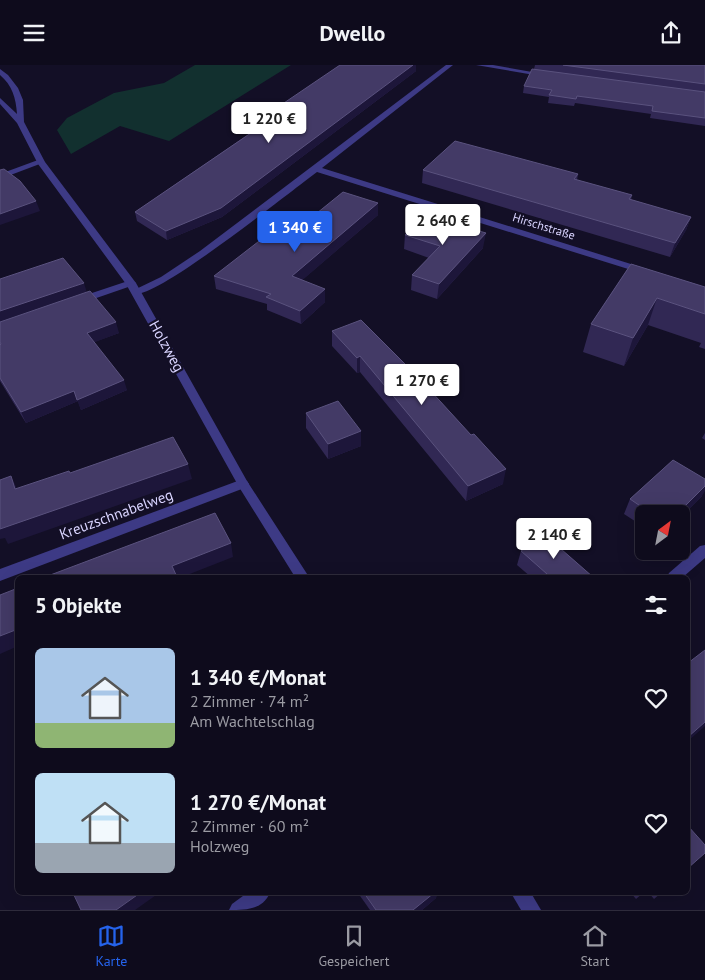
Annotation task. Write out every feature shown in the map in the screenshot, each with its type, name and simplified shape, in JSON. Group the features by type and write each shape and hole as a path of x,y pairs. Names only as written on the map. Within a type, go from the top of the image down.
{"street":[{"path":"69,305 164,280 318,169 450,65"},
{"path":"479,65 557,77"},
{"name":"Holzweg","path":"0,71 9,78 18,92 21,112 20,123"},
{"name":"Holzweg","path":"0,101 20,123 41,162 134,288 244,484 301,575"},
{"path":"0,177 41,162"},
{"name":"Hirschstraße","path":"318,169 658,275"},
{"name":"Kreuzschnabelweg","path":"0,575 244,484"},
{"path":"676,575 705,550"},
{"path":"238,910 258,895"},
{"path":"521,895 532,910"}],"green space":[{"path":"195,65 291,65 169,141 120,126 71,154 57,130 67,118 114,93 164,83"}],"building":[{"path":"340,65 413,65 221,208 166,231 135,212 289,107 281,105"},
{"path":"563,65 705,65 705,84"},
{"path":"532,69 705,92 705,118 652,111 653,106 577,96 576,99 549,95 552,90 524,86"},
{"path":"455,141 578,174 574,179 632,195 629,199 691,217 675,243 423,170"},
{"path":"4,169 20,181 36,201 0,214 0,170"},
{"path":"343,192 378,203 292,276 325,289 300,311 266,297 271,294 214,276 285,221 301,226"},
{"path":"425,215 486,233 439,284 412,275 440,246 405,235"},
{"path":"63,258 84,283 0,311 0,279"},
{"path":"631,264 705,287 705,314 657,298 633,338 591,324"},
{"path":"90,291 116,322 87,333 124,380 77,400 74,391 21,412 0,378 0,322"},
{"path":"361,320 506,469 468,486 360,356 357,358 332,331"},
{"path":"338,401 361,431 328,444 306,413"},
{"path":"173,437 188,464 0,529 0,480 11,476 15,489 69,471 70,473"},
{"path":"673,460 705,479 705,486 686,505 639,505 630,499"},
{"path":"215,513 231,543 172,566 176,575 50,575"},
{"path":"545,535 591,575 545,575 547,574 521,551"},
{"path":"15,589 15,630 0,636 0,595"},
{"path":"705,650 705,722 690,735 690,661"},
{"path":"690,828 705,845 705,853 690,866"},
{"path":"74,895 137,895 116,910 81,910"},
{"path":"365,895 432,895 413,910 376,910"}]}
